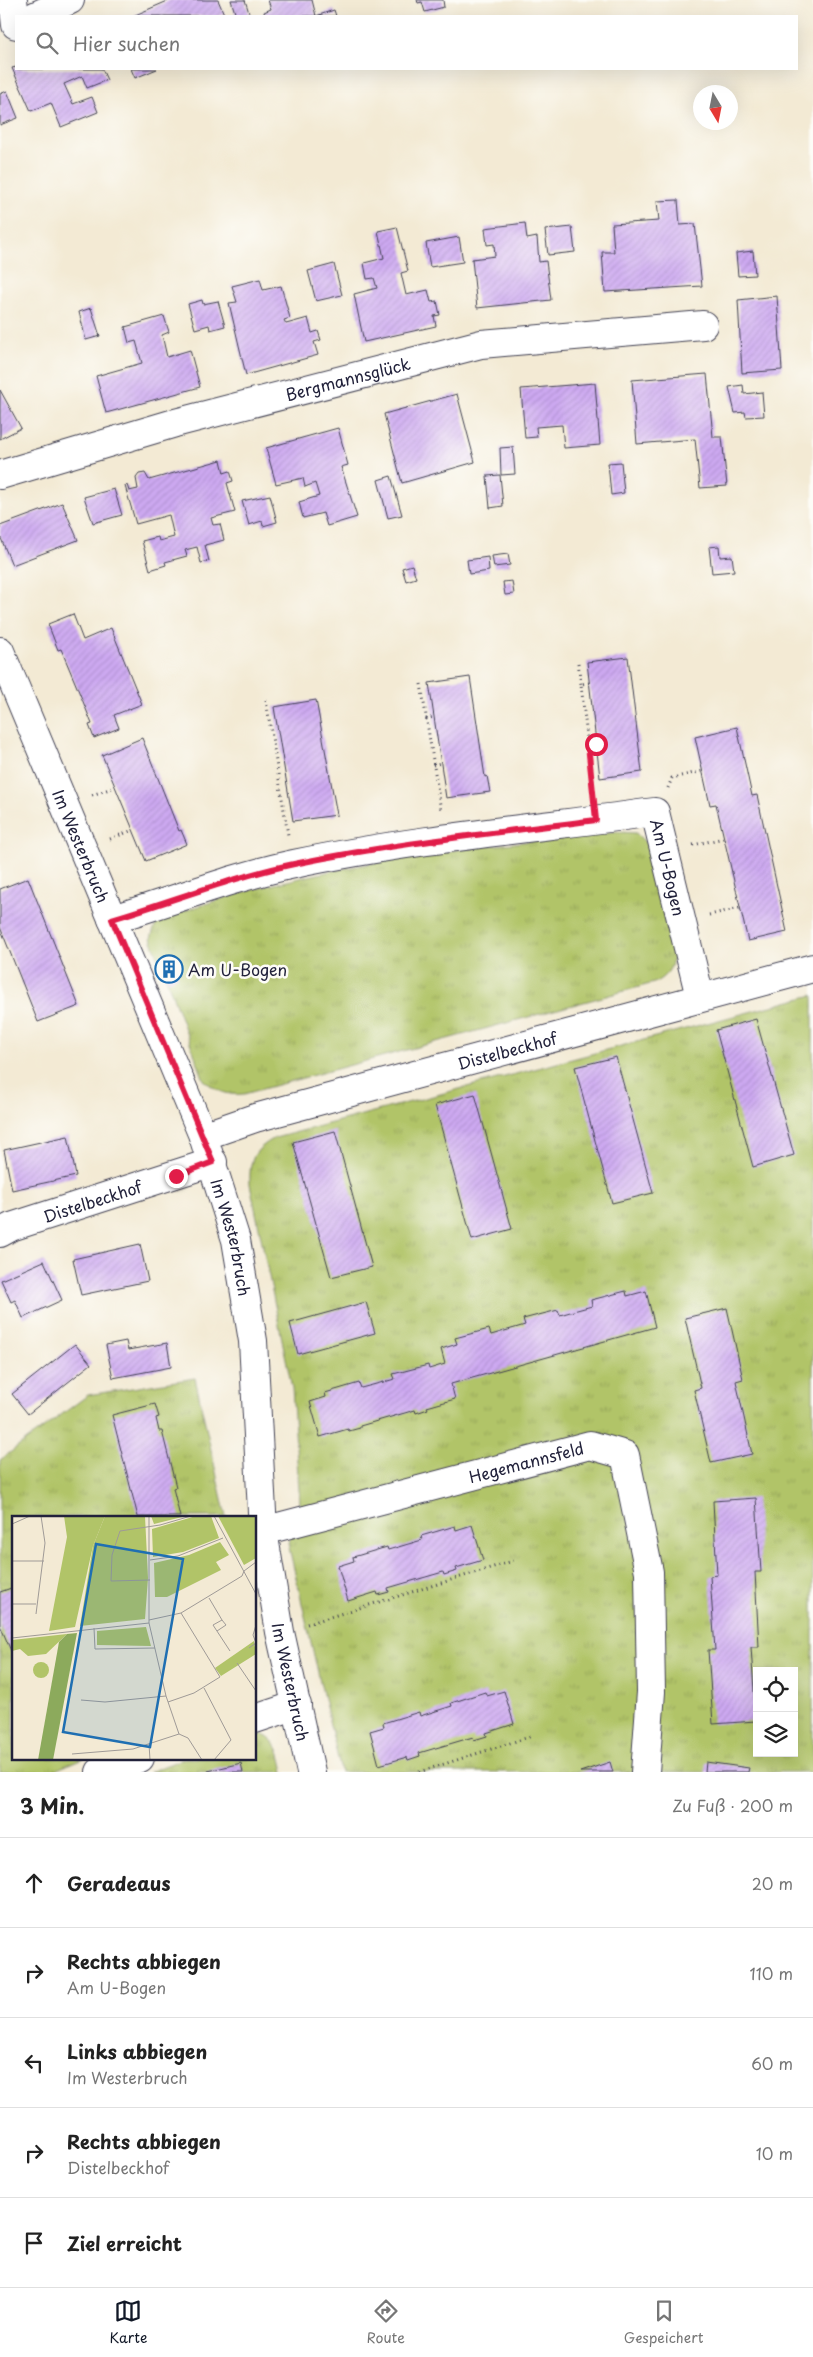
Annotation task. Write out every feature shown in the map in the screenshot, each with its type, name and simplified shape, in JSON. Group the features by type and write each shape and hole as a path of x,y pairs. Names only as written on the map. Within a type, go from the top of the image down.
{"street":[{"path":"13,0 15,17"},
{"path":"37,15 70,0"},
{"path":"0,33 15,26"},
{"name":"Bergmannsglück","path":"0,476 175,424 480,344 703,325"},
{"name":"Im Westerbruch","path":"0,651 203,1136 213,1162 236,1240 253,1340 263,1531 280,1632 311,1772"},
{"name":"Am U-Bogen","path":"112,919 225,881 293,864 372,849 655,812 700,997"},
{"name":"Distelbeckhof","path":"203,1136 255,1118 813,968"},
{"name":"Distelbeckhof","path":"0,1233 11,1227 213,1162"},
{"name":"Hegemannsfeld","path":"263,1531 590,1445 625,1455 649,1572 651,1692 645,1772"},
{"path":"256,1719 297,1705"},
{"path":"100,1772 134,1760"}],"path":[{"path":"578,662 596,820"},
{"path":"581,684 589,683"},
{"path":"421,684 445,839"},
{"path":"266,700 293,864"},
{"path":"426,719 434,718"},
{"path":"272,739 279,738"},
{"path":"588,745 596,744"},
{"path":"434,764 441,763"},
{"path":"655,812 672,778 703,771"},
{"path":"281,791 288,790"},
{"path":"280,1632 513,1561"},
{"path":"419,1772 532,1736"}],"green space":[{"path":"619,832 636,833 649,846 673,956 670,969 658,981 244,1094 222,1092 204,1080 151,938 155,926 165,918 220,899 275,884 389,860 503,844"},
{"path":"813,995 813,1772 341,1772 288,1543 300,1504 292,1388 250,1184 250,1168 254,1156 268,1142 275,1138"},
{"path":"195,1378 226,1516 12,1516 12,1760 79,1760 50,1772 0,1772 0,1460 88,1395"},
{"path":"261,1734 272,1740 280,1754 284,1772 149,1772 180,1760 256,1760 256,1736"}],"building":[{"path":"170,0 218,0 224,14 221,15 135,15"},
{"path":"231,0 245,0 250,15 236,15"},
{"path":"268,0 312,0 316,15 265,15 264,12 271,9"},
{"path":"417,0 443,0 444,7 425,12 422,2 418,3"},
{"path":"334,10 336,15 319,15"},
{"path":"15,67 15,70 102,70 107,80 87,88 82,76 64,84 73,104 92,97 98,112 61,127 51,103 31,111 12,68"},
{"path":"131,70 155,70 135,78"},
{"path":"7,91 18,118 0,125 0,94"},
{"path":"678,200 680,225 695,224 702,286 605,292 602,252 614,252 612,224 659,221 657,201"},
{"path":"525,223 527,239 537,237 539,262 546,261 551,300 477,308 472,259 495,256 494,244 487,245 485,228"},
{"path":"397,227 408,271 401,273 406,295 428,290 431,302 437,301 440,315 434,316 436,326 364,342 354,294 377,288 374,278 367,279 364,263 384,258 378,231"},
{"path":"572,227 575,252 548,255 545,230"},
{"path":"459,237 463,262 430,267 426,243"},
{"path":"753,251 755,275 738,276 736,253"},
{"path":"334,264 342,295 316,301 308,271"},
{"path":"260,279 263,290 281,286 290,318 284,320 286,324 308,318 312,333 318,331 321,340 314,342 318,355 246,375 229,303 237,302 232,286"},
{"path":"777,296 782,370 742,373 738,300"},
{"path":"202,300 203,304 218,301 225,326 210,330 209,325 195,329 188,304"},
{"path":"91,308 100,336 86,340 79,312"},
{"path":"164,316 169,332 162,335 167,357 190,350 200,387 106,413 96,376 142,363 136,341 129,343 125,327"},
{"path":"707,374 713,437 722,437 727,486 700,488 695,439 637,444 632,380"},
{"path":"595,383 600,445 564,448 562,425 536,427 537,437 525,438 521,389"},
{"path":"743,385 744,394 762,392 764,416 746,417 745,412 735,413 729,387"},
{"path":"0,390 21,428 0,439"},
{"path":"457,394 475,462 402,483 384,414"},
{"path":"338,428 348,465 341,467 357,517 327,526 323,513 303,518 299,502 319,496 315,483 305,487 303,478 276,484 266,448"},
{"path":"513,447 515,474 501,475 500,448"},
{"path":"221,460 224,473 230,471 233,481 227,483 235,512 211,518 213,525 220,524 224,540 205,545 209,561 201,563 197,547 185,550 187,556 165,562 166,565 150,570 142,541 158,537 159,541 174,537 169,515 136,524 125,486 127,485 129,491 138,489 136,478 139,474 145,473 149,480"},
{"path":"621,462 624,493 611,495 608,463"},
{"path":"500,475 503,506 490,508 487,476"},
{"path":"391,476 402,515 388,518 378,480"},
{"path":"114,489 122,515 93,523 84,497"},
{"path":"270,495 277,522 263,526 262,521 249,525 242,501"},
{"path":"62,503 78,540 12,565 0,536 0,526"},
{"path":"719,546 720,557 732,556 734,571 712,573 709,547"},
{"path":"508,554 510,565 494,567 492,556"},
{"path":"488,557 489,571 469,574 467,560"},
{"path":"412,565 416,578 406,581 402,568"},
{"path":"512,581 514,594 505,595 503,582"},
{"path":"73,614 83,640 111,628 142,704 114,715 119,728 94,738 89,725 92,724 82,699 61,649 58,650 48,624"},
{"path":"628,657 642,772 600,778 587,662"},
{"path":"470,677 485,777 487,776 490,792 446,798 429,683"},
{"path":"316,700 337,815 293,821 274,707"},
{"path":"737,727 752,796 757,795 787,932 748,941 716,804 710,805 695,737"},
{"path":"142,738 179,831 181,830 187,844 146,861 102,755"},
{"path":"28,878 79,1006 38,1022 0,927 0,889"},
{"name":"Am U-Bogen","path":"170,957 178,976 168,981 160,962"},
{"path":"756,1019 794,1155 753,1167 716,1030"},
{"path":"616,1057 653,1193 612,1203 575,1067"},
{"path":"475,1094 512,1229 472,1240 435,1105"},
{"path":"335,1131 372,1267 331,1277 293,1142"},
{"path":"68,1136 76,1176 12,1190 4,1150"},
{"path":"140,1244 148,1281 81,1295 73,1259"},
{"path":"44,1261 62,1300 23,1318 15,1300 11,1302 1,1280"},
{"path":"626,1291 627,1296 646,1291 655,1327 451,1384 455,1399 427,1407 428,1409 416,1413 415,1410 360,1426 360,1428 349,1431 348,1429 320,1437 310,1402 326,1397 325,1393 359,1383 361,1388 395,1379 393,1374 428,1365 429,1369 445,1364 441,1349 457,1344 455,1338 489,1329 491,1335 525,1325 523,1319 558,1310 560,1315 592,1306 591,1300"},
{"path":"366,1302 375,1333 298,1354 290,1323"},
{"path":"727,1308 743,1379 736,1381 752,1454 711,1463 694,1390 701,1388 685,1318"},
{"path":"126,1341 128,1350 167,1343 171,1367 113,1378 106,1345"},
{"path":"75,1344 91,1364 28,1414 12,1394"},
{"path":"155,1404 159,1417 156,1418 159,1431 162,1431 176,1487 173,1488 180,1516 138,1516 112,1415"},
{"path":"756,1498 761,1572 755,1572 759,1647 751,1647 753,1721 713,1724 708,1650 715,1650 710,1576 717,1575 713,1501"},
{"path":"472,1525 483,1560 456,1568 457,1571 444,1575 443,1572 388,1588 389,1592 378,1595 377,1592 348,1601 338,1566 354,1561 353,1557 387,1547 388,1550 422,1540 421,1536 455,1526 456,1530"},
{"path":"12,1588 12,1653 0,1625 0,1592"},
{"path":"504,1691 514,1724 486,1733 487,1736 474,1740 473,1737 419,1753 420,1756 408,1760 407,1757 379,1765 370,1731 384,1727 383,1723 419,1712 420,1716 452,1706 451,1703 485,1692 487,1696"},
{"path":"610,1762 613,1772 580,1772"},
{"path":"706,1762 749,1768 748,1772 705,1772"},
{"path":"241,1763 243,1772 208,1772 208,1771"}],"place":[{"name":"Am U-Bogen","path":"169,969"}],"route":[{"path":"176,1176 213,1162 112,919 225,881 293,864 372,849 596,820 588,745 596,744"}]}
